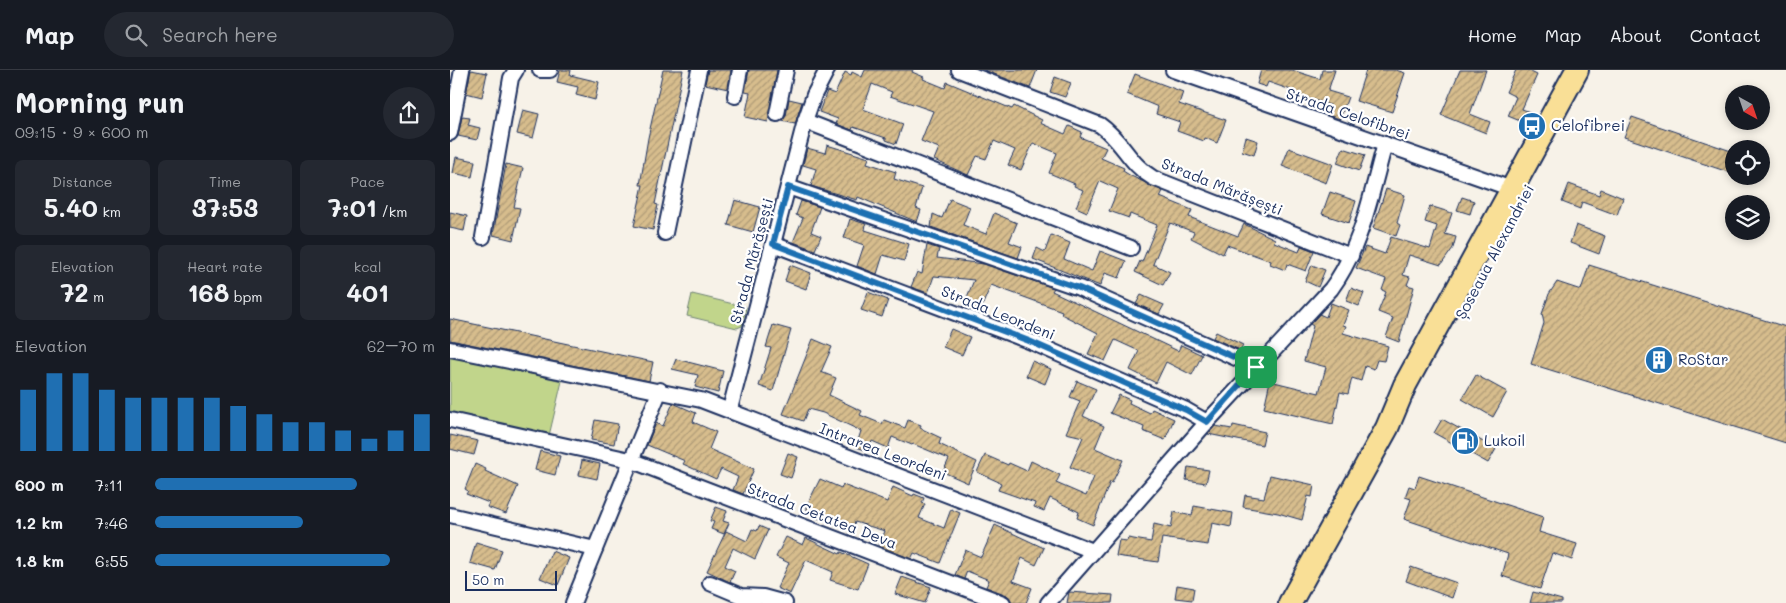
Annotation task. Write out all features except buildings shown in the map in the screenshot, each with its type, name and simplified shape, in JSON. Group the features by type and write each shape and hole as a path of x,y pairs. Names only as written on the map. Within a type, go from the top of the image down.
{"main road":[{"name":"Șoseaua Alexandriei","path":"1290,603 1387,428 1405,386 1577,70"},
{"name":"Șoseaua Alexandriei","path":"1387,428 1416,390 1441,349 1594,70"}],"street":[{"path":"450,133 462,70"},
{"path":"483,237 511,78 516,70"},
{"path":"540,70 550,70"},
{"path":"665,233 700,70"},
{"path":"735,96 740,70"},
{"path":"777,114 786,70"},
{"name":"Strada Mărășești","path":"730,409 805,121 814,95 827,70"},
{"name":"Strada Mărășești","path":"959,70 1100,125 1114,135 1142,171 1154,178 1351,256"},
{"name":"Strada Celofibrei","path":"1174,70 1512,189"},
{"path":"805,121 982,192 1131,248"},
{"path":"1048,603 1256,367 1331,289 1351,256 1385,144"},
{"path":"788,187 1079,288 1256,367"},
{"name":"Strada Leordeni","path":"773,244 1029,341 1186,410 1207,422"},
{"name":"Intrarea Leordeni","path":"450,349 660,390 730,409 1093,551"},
{"path":"573,603 660,390"},
{"name":"Strada Cetatea Deva","path":"450,420 630,460 1003,603"},
{"path":"450,515 595,549"},
{"path":"710,583 741,596 762,597 785,603"}],"green space":[{"path":"692,294 746,307 742,326 737,328 687,316"},
{"path":"450,355 562,381 548,440 450,418"}],"place":[{"name":"Celofibrei","path":"1532,126"},
{"name":"RoStar","path":"1659,360"},
{"name":"Lukoil","path":"1465,441"}],"route":[{"path":"788,187 1024,267 1079,288 1256,367 1207,422 1186,410 1029,341 773,244 788,187"}]}
